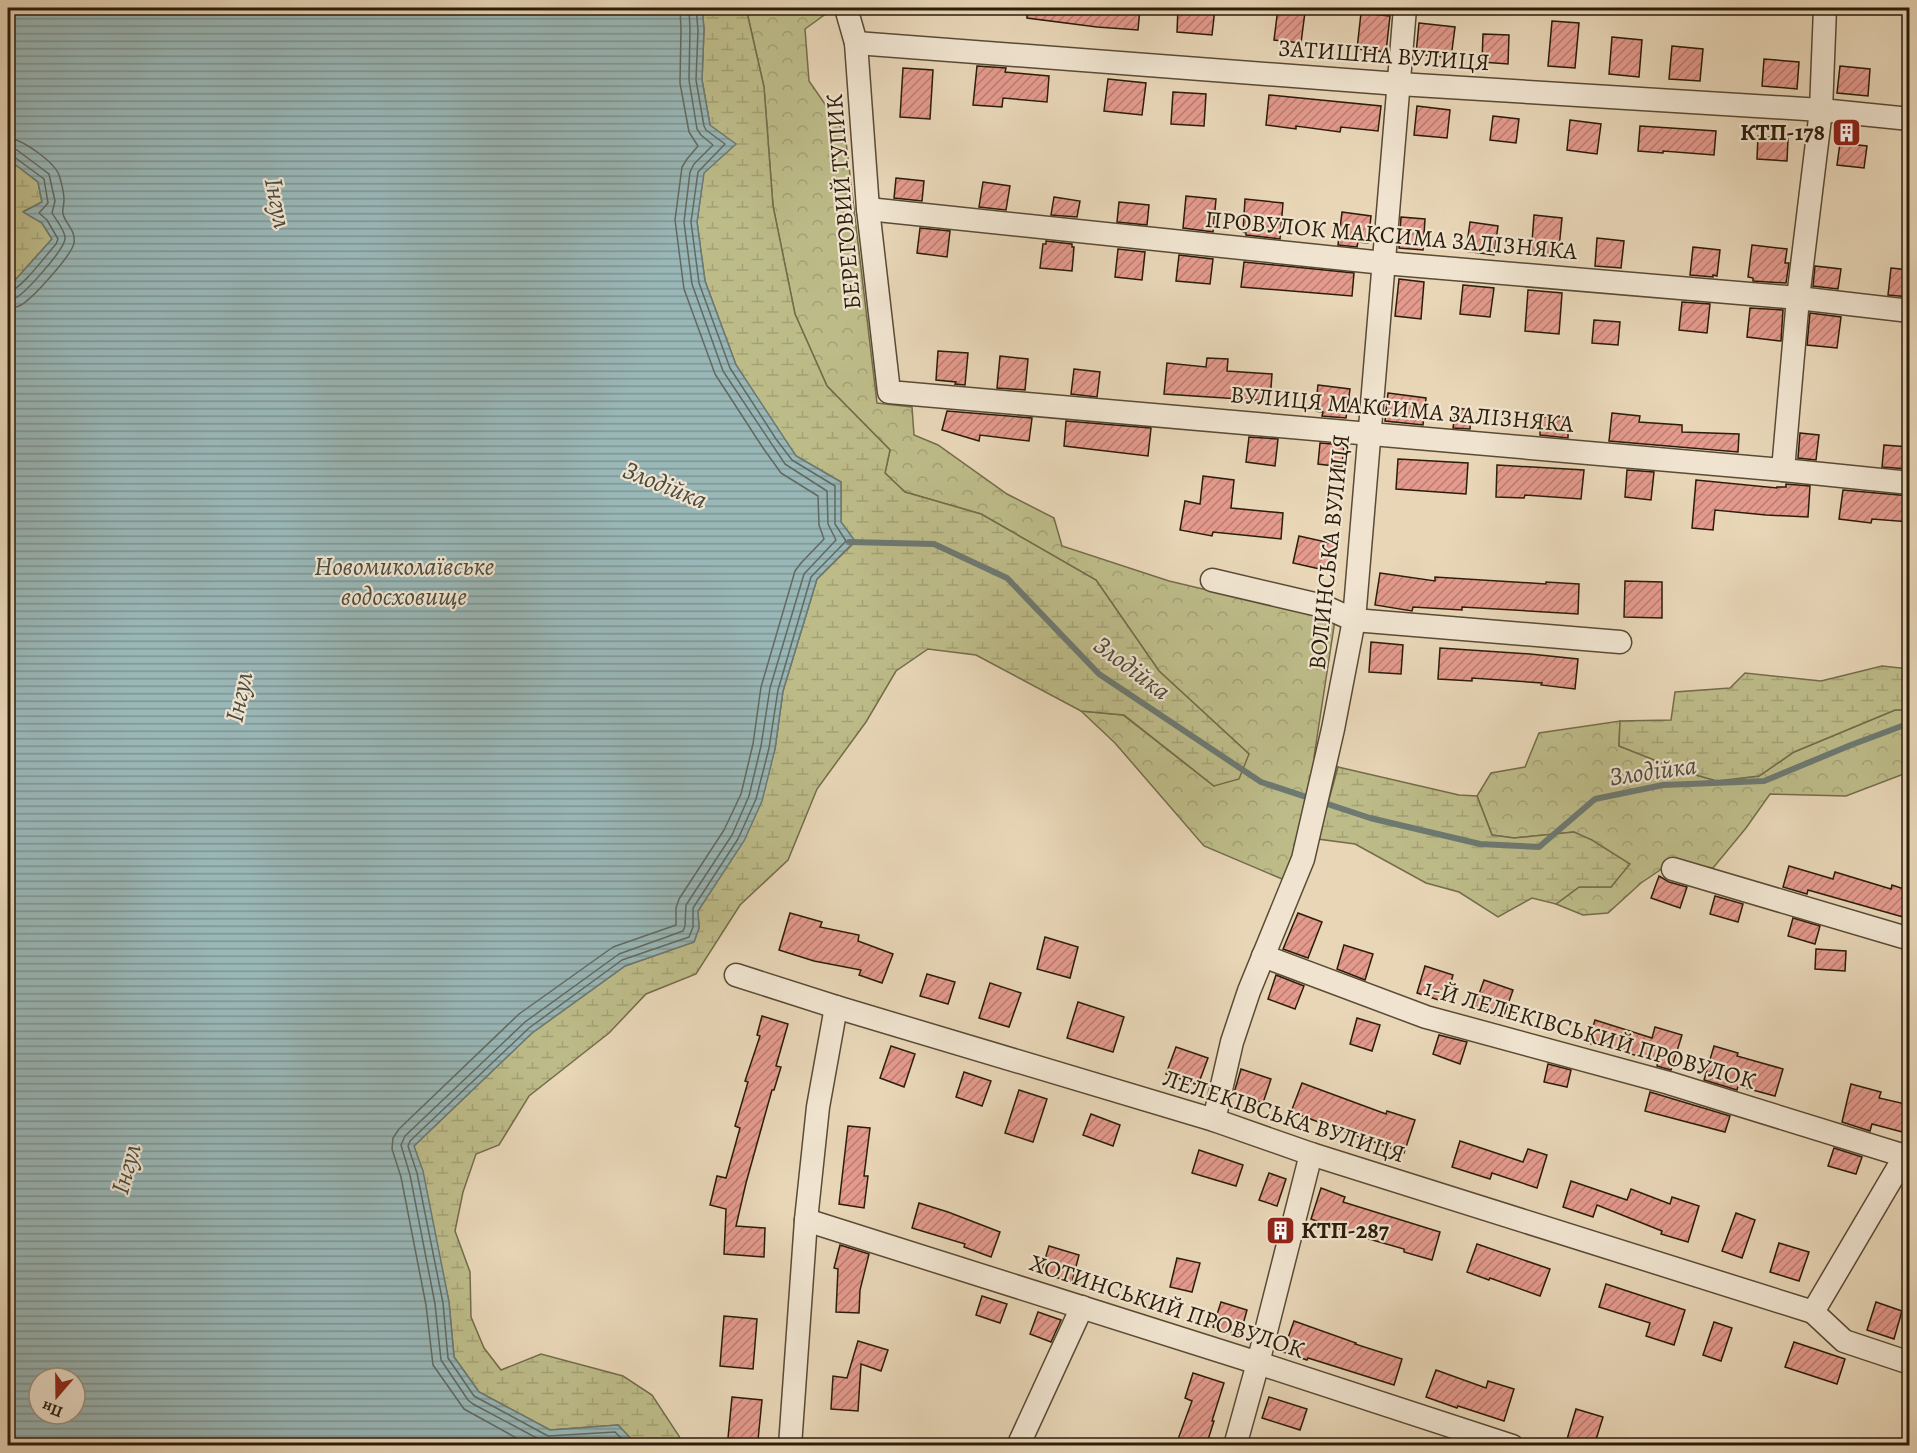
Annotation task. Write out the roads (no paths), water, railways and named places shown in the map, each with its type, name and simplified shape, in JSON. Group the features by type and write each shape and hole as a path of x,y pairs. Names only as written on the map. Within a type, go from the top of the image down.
{"street":[{"name":"БЕРЕГОВИЙ ТУПИК","path":"846,8 856,43 868,209 889,392"},
{"name":"ВОЛИНСЬКА ВУЛИЦЯ","path":"1214,1120 1232,1042 1263,956 1303,859 1321,784 1354,620 1405,8"},
{"path":"1783,470 1798,298 1821,110 1825,8"},
{"name":"ЗАТИШНА ВУЛИЦЯ","path":"856,43 1398,84 1821,110 1910,119"},
{"name":"ПРОВУЛОК МАКСИМА ЗАЛІЗНЯКА","path":"868,209 1384,263 1798,298 1910,311"},
{"name":"ВУЛИЦЯ МАКСИМА ЗАЛІЗНЯКА","path":"889,392 1910,483"},
{"path":"1212,580 1323,606 1354,620 1620,642"},
{"path":"1673,869 1910,939"},
{"name":"1-Й ЛЕЛЕКІВСЬКИЙ ПРОВУЛОК","path":"1263,956 1426,1017 1669,1083 1907,1157"},
{"name":"ЛЕЛЕКІВСЬКА ВУЛИЦЯ","path":"736,975 1214,1120 1311,1154 1813,1312 1844,1341 1910,1363"},
{"path":"790,1446 806,1220 818,1107 836,1007"},
{"path":"1234,1446 1258,1363 1311,1154"},
{"path":"1813,1312 1907,1157"},
{"name":"ХОТИНСЬКИЙ ПРОВУЛОК","path":"806,1220 1512,1446"},
{"path":"1018,1446 1082,1307"}],"water":[{"name":"Новомиколаївське водосховище","path":"8,8 702,8 704,29 702,80 710,125 736,144 704,173 697,222 705,281 736,365 796,456 841,482 841,522 855,541 817,579 783,691 775,749 762,801 744,841 698,911 699,928 694,942 625,966 532,1033 414,1146 423,1171 449,1302 454,1357 479,1392 550,1430 618,1425 637,1445 8,1445 8,288 52,239 42,223 23,212 42,202 38,182 8,159"}],"waterway":[{"name":"Злодійка","path":"849,542 934,544 1007,578 1099,674 1261,782 1370,818 1480,844 1539,847 1595,799 1663,785 1764,781 1910,723"}],"place":[{"name":"КТП-178","path":"1846,132"},
{"name":"КТП-287","path":"1280,1230"}],"water label":[{"name":"Інгул","path":"278,203"},
{"name":"Інгул","path":"239,697"},
{"name":"Інгул","path":"126,1169"}]}
